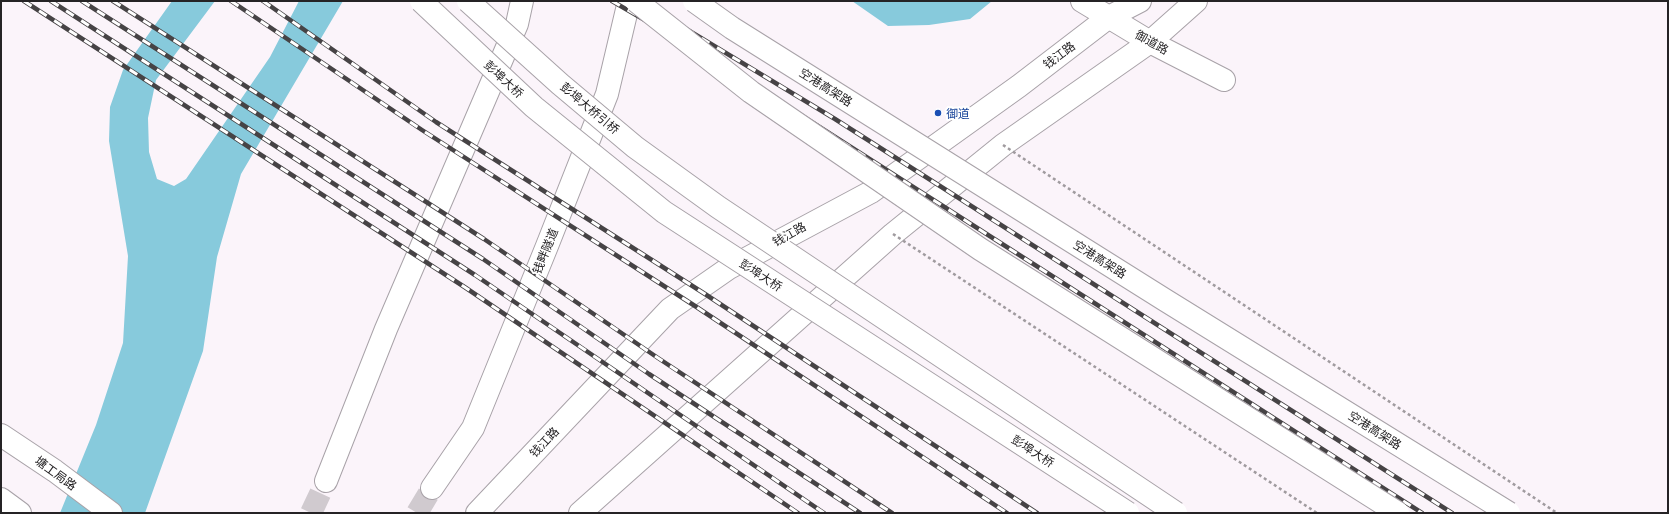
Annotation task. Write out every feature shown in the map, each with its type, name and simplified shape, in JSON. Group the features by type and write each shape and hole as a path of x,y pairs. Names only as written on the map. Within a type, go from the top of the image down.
{"main road":[{"name":"彭埠大桥","path":"421,1 534,107 664,212 1128,513"},
{"name":"彭埠大桥引桥","path":"468,1 560,84 635,146 718,207 1176,513"},
{"path":"326,481 386,330 517,24 522,1"},
{"name":"钱畔隧道","path":"432,488 473,428 547,246 607,94 629,1"},
{"path":"636,1 751,92 980,249 1398,513"},
{"name":"空港高架路","path":"694,1 752,41 1158,296 1509,513"},
{"name":"御道路","path":"1082,1 1150,42 1224,80"},
{"name":"钱江路","path":"477,513 670,308 729,268 871,192 1019,86 1109,17 1140,1"},
{"path":"580,513 892,234 1003,145 1150,42 1196,1"},
{"name":"塘工局路","path":"1,435 55,471 111,513"},
{"path":"1,499 20,513"}],"path":[{"path":"1003,145 1557,513"},
{"path":"892,234 1317,513"}],"water":[{"path":"172,1 215,1 156,80 148,118 149,152 157,179 174,186 186,179 270,57 299,1 343,1 241,174 217,257 203,351 145,513 60,513 96,425 123,343 128,256 109,141 110,107 123,70"},
{"path":"852,1 992,1 970,19 929,25 888,26"}],"tunnel":[{"path":"311,513 326,481"},
{"path":"417,513 432,488"}],"railway":[{"path":"24,1 466,288 798,513"},
{"path":"51,1 475,275 824,513"},
{"path":"82,1 483,259 649,374 860,513"},
{"path":"113,1 484,239 658,358 892,513"},
{"path":"231,1 422,130 695,306 1007,513"},
{"path":"263,1 436,122 705,294 1037,513"},
{"path":"612,1 729,69 1422,513"},
{"path":"640,1 835,119 1452,513"}],"place":[{"name":"御道","path":"938,113"}]}
